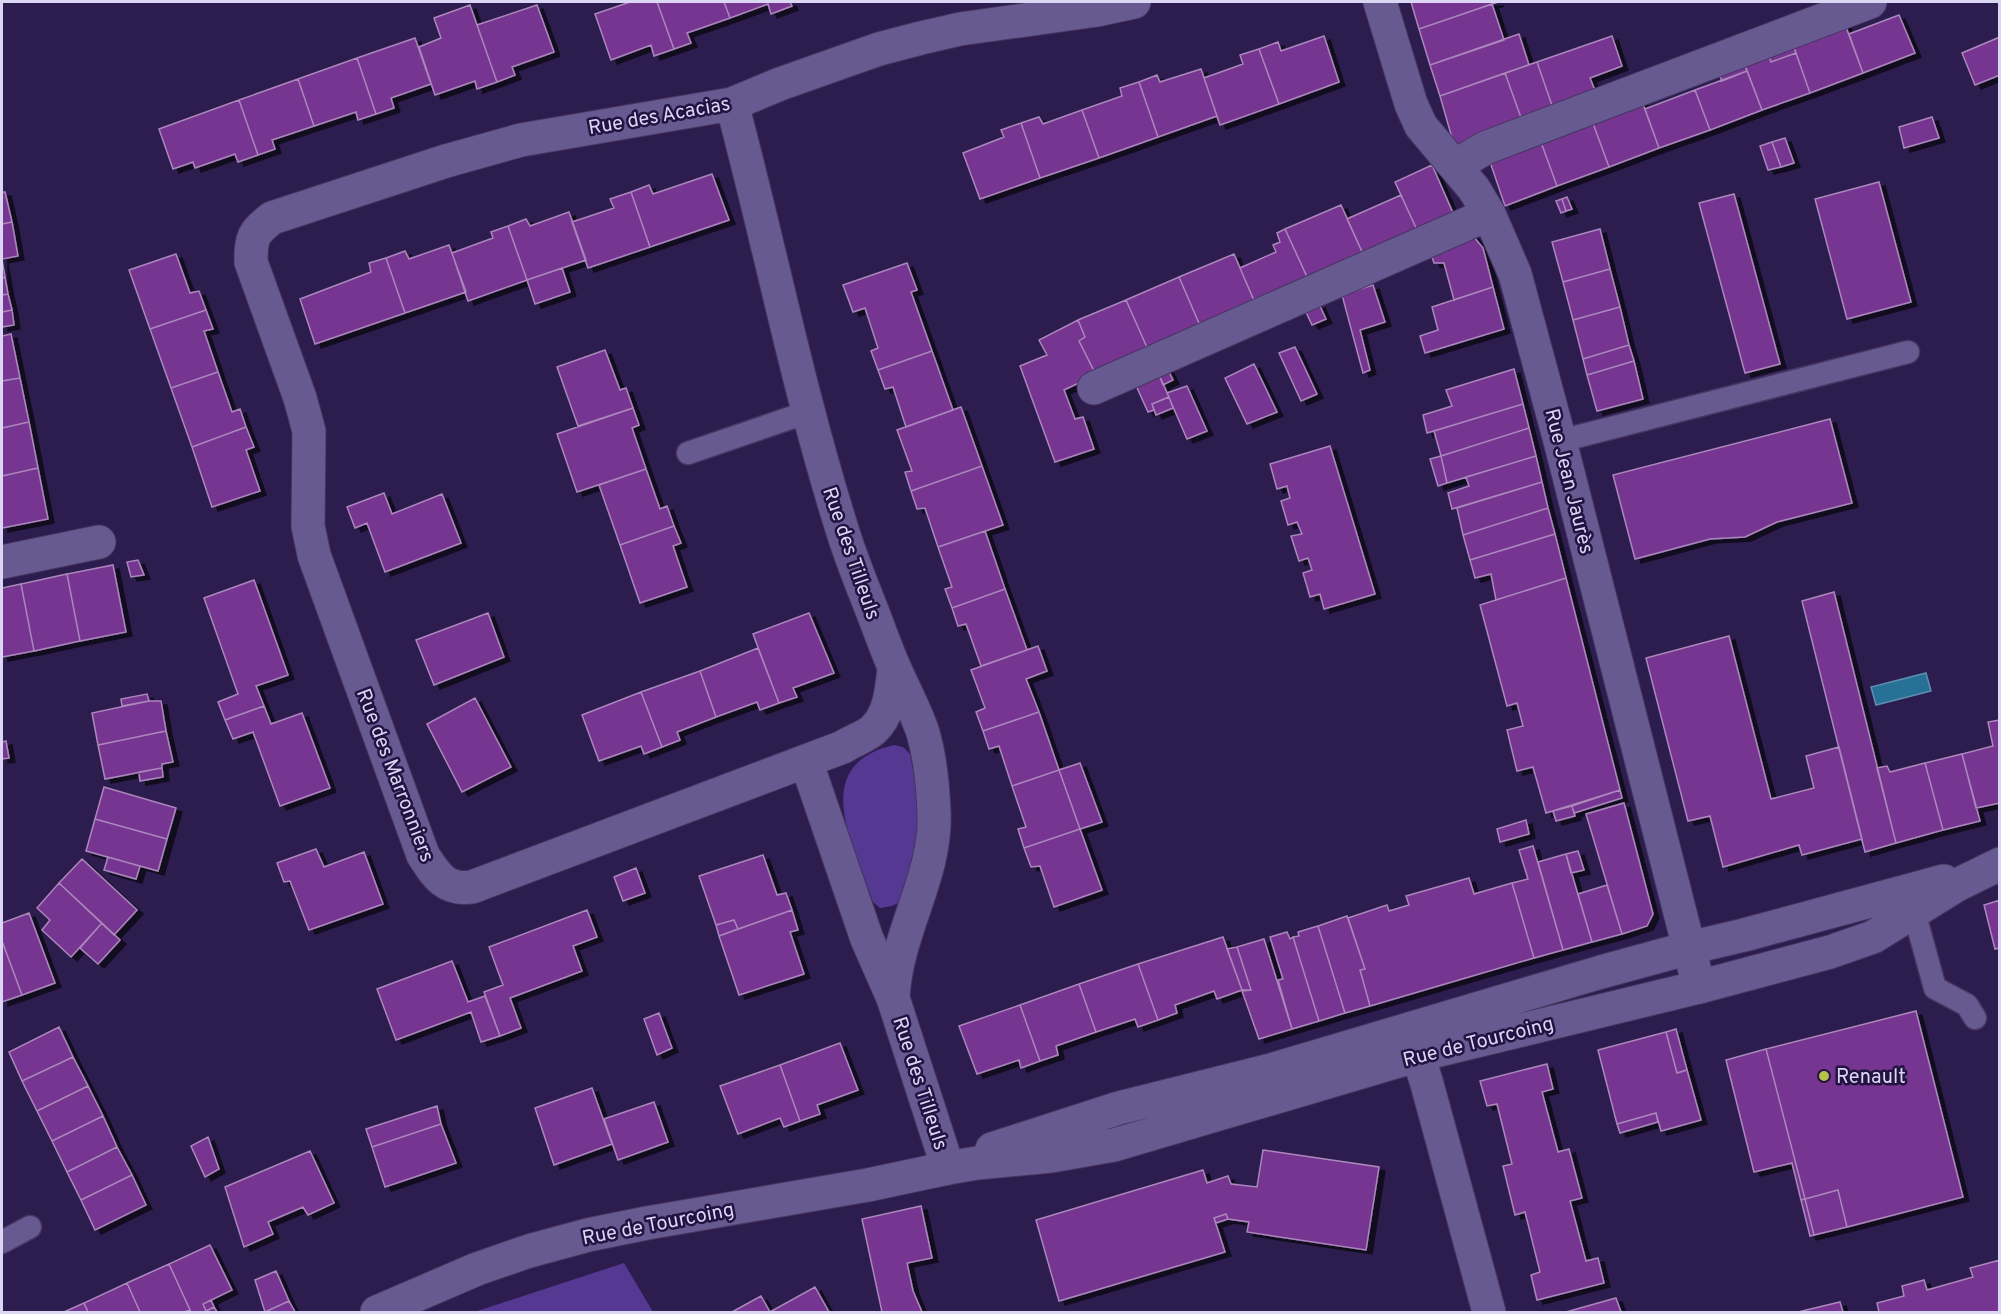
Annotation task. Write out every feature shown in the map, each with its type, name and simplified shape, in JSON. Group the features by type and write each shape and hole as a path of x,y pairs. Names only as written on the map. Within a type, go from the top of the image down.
{"street":[{"name":"Rue des Acacias","path":"251,262 251,247 256,231 272,218 446,161 521,140 732,104 780,84 921,38 960,29 1097,10 1134,2"},
{"name":"Rue Jean Jaurès","path":"1380,2 1411,104 1421,126 1474,189 1489,214 1515,274 1560,441 1699,987"},
{"path":"1455,166 1485,148 1870,2"},
{"name":"Rue des Tilleuls","path":"732,104 757,197 808,412 846,543 894,668 916,712 924,735 933,792 934,815 927,866 899,952 893,998"},
{"path":"1094,388 1489,214"},
{"name":"Rue des Marronniers","path":"251,262 300,398 309,431 308,526 314,555 423,855 435,874 446,883 459,889 472,888 843,747 873,730 885,713 892,688 894,668"},
{"path":"2,562 99,542"},
{"name":"Rue des Tilleuls","path":"806,761 867,939 893,998 948,1168"},
{"name":"Rue de Tourcoing","path":"1415,1042 1601,972 1689,948 1911,901 1996,866"},
{"name":"Rue de Tourcoing","path":"377,1312 477,1269 529,1251 588,1235 868,1185 948,1168 1007,1143 1119,1108 1271,1070 1699,987 1854,945 1873,937 1911,901"},
{"path":"1415,1042 1489,1312"}],"lane":[{"path":"1560,441 1908,352"},
{"path":"687,453 808,412"},
{"path":"1911,901 1935,988 1967,1005 1975,1018"},
{"path":"2,1242 30,1227"}],"shaded area":[{"path":"894,745 903,747 910,754 920,808 917,847 900,902 880,908 873,902 848,833 844,810 844,789 851,770 867,755"},
{"path":"624,1263 653,1312 474,1312"}],"water":[{"path":"1926,673 1931,691 1876,705 1871,687"}],"building":[{"path":"630,2 657,2 674,49 654,56 651,45 611,60 595,14"},
{"path":"657,2 724,2 730,18 687,33 691,43 674,49"},
{"path":"724,2 790,2 792,6 771,14 768,4 730,18"},
{"path":"1411,2 1498,2 1419,29"},
{"path":"1492,4 1504,40 1430,65 1419,29"},
{"path":"470,5 497,82 477,89 475,81 435,95 419,47 441,38 434,18"},
{"path":"537,5 554,52 512,67 515,75 497,82 477,25"},
{"path":"1899,15 1915,53 1863,73 1849,34"},
{"path":"1843,19 1863,73 1810,93 1791,39"},
{"path":"1519,34 1529,65 1440,96 1430,65"},
{"path":"1324,36 1339,82 1279,104 1259,49 1278,42 1281,51"},
{"path":"1612,36 1622,66 1590,78 1598,98 1555,114 1537,62"},
{"path":"2000,37 2000,75 1975,85 1962,53"},
{"path":"415,38 431,84 391,98 394,108 376,114 357,58"},
{"path":"1791,39 1796,53 1771,62 1766,48"},
{"path":"1766,48 1771,62 1796,53 1810,93 1762,110 1742,57"},
{"path":"1259,49 1279,104 1220,125 1204,78 1243,64 1240,55"},
{"path":"1742,57 1747,71 1722,81 1716,67"},
{"path":"357,58 376,114 358,120 356,112 314,126 298,79"},
{"path":"1537,62 1555,114 1524,126 1505,73"},
{"path":"1201,69 1217,116 1158,137 1139,82 1157,75 1160,82"},
{"path":"1747,71 1762,110 1710,130 1695,90"},
{"path":"1505,73 1524,126 1470,147 1454,145 1440,96"},
{"path":"298,79 314,126 272,140 275,149 258,155 239,100"},
{"path":"1139,82 1158,137 1099,158 1082,110 1122,96 1120,88"},
{"path":"1695,90 1710,130 1659,148 1645,109"},
{"path":"1640,96 1659,148 1609,167 1590,115"},
{"path":"239,100 258,155 238,162 235,154 195,168 193,162 173,169 159,129"},
{"path":"1082,110 1099,158 1040,178 1021,123 1039,117 1043,124"},
{"path":"1590,115 1609,167 1557,186 1538,134"},
{"path":"1932,117 1939,138 1904,148 1899,127"},
{"path":"1021,123 1040,178 980,199 963,153 1004,137 1001,130"},
{"path":"1538,134 1557,186 1505,206 1487,153"},
{"path":"1785,138 1794,163 1781,167 1772,142"},
{"path":"1772,142 1781,167 1768,170 1760,146"},
{"path":"1432,165 1453,213 1417,230 1395,182"},
{"path":"712,174 729,220 650,247 631,192 649,185 653,194"},
{"path":"1879,182 1911,302 1847,319 1815,199"},
{"path":"2,192 5,192 12,222 2,224"},
{"path":"631,192 650,247 588,268 572,222 614,208 610,199"},
{"path":"1734,194 1780,364 1745,373 1699,203"},
{"path":"1401,195 1417,230 1363,254 1347,219"},
{"path":"1567,197 1572,209 1566,211 1562,199"},
{"path":"1562,199 1566,211 1561,213 1556,201"},
{"path":"1341,205 1363,254 1308,279 1285,229"},
{"path":"569,212 586,260 527,280 508,226 526,219 530,226"},
{"path":"12,222 18,256 2,259 2,224"},
{"path":"508,226 527,280 468,301 452,253 493,238 491,232"},
{"path":"1285,229 1308,279 1255,303 1240,268 1276,252 1273,245 1280,242 1277,233"},
{"path":"1600,229 1610,269 1563,282 1552,242"},
{"path":"1469,231 1483,248 1493,287 1454,300 1444,263 1434,263 1429,248"},
{"path":"449,245 466,292 405,313 386,258 405,251 409,259"},
{"path":"176,254 190,293 199,291 206,310 150,329 129,270"},
{"path":"1234,254 1255,303 1201,328 1179,277"},
{"path":"386,258 405,313 315,344 300,299 371,272 369,263"},
{"path":"2,259 5,277 2,278"},
{"path":"907,263 917,290 911,292 932,351 878,370 871,351 878,348 865,308 853,312 843,285"},
{"path":"562,268 570,292 535,304 527,280"},
{"path":"1610,269 1620,307 1573,320 1563,282"},
{"path":"5,277 8,294 2,295 2,278"},
{"path":"1179,277 1201,328 1149,352 1126,300"},
{"path":"1373,285 1385,322 1360,330 1370,370 1363,373 1342,295"},
{"path":"1493,287 1504,329 1425,353 1420,336 1438,330 1432,307"},
{"path":"8,294 12,310 2,312 2,295"},
{"path":"1126,300 1149,352 1096,375 1079,341 1085,337 1078,320"},
{"path":"1319,304 1326,319 1312,325 1305,310"},
{"path":"1620,307 1629,345 1583,359 1573,320"},
{"path":"12,310 14,325 2,327 2,312"},
{"path":"206,310 213,329 204,331 218,372 171,388 150,329"},
{"path":"1078,320 1085,337 1079,341 1096,375 1064,390 1075,419 1083,417 1094,449 1055,462 1020,366 1047,355 1039,340"},
{"path":"11,334 20,378 2,381 2,336"},
{"path":"1629,345 1634,361 1587,375 1583,359"},
{"path":"1295,347 1317,394 1301,401 1279,353"},
{"path":"605,350 620,390 626,388 633,408 578,426 557,367"},
{"path":"932,351 953,410 906,427 893,387 885,389 878,370"},
{"path":"1634,361 1643,399 1597,411 1587,375"},
{"path":"1254,364 1277,412 1247,424 1225,378"},
{"path":"1166,366 1173,380 1163,385 1157,370"},
{"path":"1514,369 1523,404 1427,433 1423,415 1452,406 1446,390"},
{"path":"1157,370 1169,397 1152,404 1154,410 1148,412 1134,381"},
{"path":"218,372 232,412 240,409 246,427 192,447 171,388"},
{"path":"20,378 29,422 2,428 2,381"},
{"path":"1187,386 1207,431 1187,439 1167,393"},
{"path":"1169,397 1173,408 1156,415 1152,404"},
{"path":"1523,404 1529,428 1441,456 1434,431"},
{"path":"961,407 982,466 911,491 905,472 912,471 897,430"},
{"path":"633,408 639,425 632,428 646,469 577,492 557,434"},
{"path":"1830,419 1852,503 1777,522 1745,537 1710,539 1635,559 1613,475"},
{"path":"29,422 38,468 2,476 2,428"},
{"path":"246,427 254,447 246,450 260,491 212,507 192,447"},
{"path":"1529,428 1536,456 1447,483 1441,456"},
{"path":"1330,446 1375,594 1324,609 1320,594 1310,597 1303,573 1312,570 1308,558 1299,561 1291,536 1302,534 1297,522 1288,525 1281,501 1290,498 1287,486 1277,489 1270,464"},
{"path":"1441,456 1447,483 1438,486 1430,459"},
{"path":"1536,456 1542,482 1452,509 1448,493 1469,486 1466,477"},
{"path":"982,466 1003,525 938,547 925,508 917,509 911,491"},
{"path":"38,468 48,519 2,528 2,476"},
{"path":"646,469 660,509 667,506 674,526 620,545 599,485"},
{"path":"1542,482 1548,508 1463,535 1457,508"},
{"path":"384,493 392,514 442,494 461,543 385,572 367,523 355,528 347,507"},
{"path":"1548,508 1555,534 1470,560 1463,535"},
{"path":"674,526 681,543 673,546 687,587 640,603 620,545"},
{"path":"985,531 1005,589 952,608 945,589 952,587 938,547"},
{"path":"1555,534 1566,578 1496,600 1491,574 1475,578 1470,560"},
{"path":"138,560 144,575 131,577 127,562"},
{"path":"113,565 126,632 80,641 67,574"},
{"path":"67,574 80,641 34,651 21,584"},
{"path":"1566,578 1620,790 1546,813 1533,767 1517,771 1507,730 1523,726 1517,703 1507,706 1480,605"},
{"path":"254,580 288,675 256,686 264,706 225,720 218,702 238,694 204,598"},
{"path":"21,584 34,651 2,657 2,588"},
{"path":"1005,589 1027,650 981,666 966,624 958,626 952,608"},
{"path":"1834,592 1896,843 1865,852 1802,601"},
{"path":"488,613 504,657 434,685 416,640"},
{"path":"809,613 834,673 793,688 797,697 779,703 753,634"},
{"path":"1729,636 1771,799 1814,788 1806,756 1839,747 1862,839 1802,855 1799,845 1723,867 1710,816 1688,821 1646,658"},
{"path":"1038,646 1047,671 1026,679 1039,712 983,731 976,712 985,708 971,670"},
{"path":"758,648 779,703 760,710 757,702 716,717 700,671"},
{"path":"700,671 716,717 677,732 680,740 662,747 641,692"},
{"path":"641,692 662,747 644,754 641,746 599,761 582,715"},
{"path":"147,694 149,701 122,706 121,699"},
{"path":"475,698 511,767 462,792 427,724"},
{"path":"149,701 161,701 166,731 98,745 92,713"},
{"path":"264,706 271,724 302,713 330,788 280,806 253,732 233,739 225,720"},
{"path":"1039,712 1059,770 1012,786 999,746 989,749 983,731"},
{"path":"2000,720 2000,803 1976,808 1962,754 1993,746 1988,722"},
{"path":"166,731 173,762 162,764 162,768 105,779 98,745"},
{"path":"6,741 9,758 2,759 2,742"},
{"path":"1962,754 1980,821 1943,830 1925,763"},
{"path":"1080,763 1102,822 1080,829 1059,770"},
{"path":"1925,763 1943,830 1896,843 1877,768 1887,766 1890,772"},
{"path":"162,768 163,777 140,781 139,772"},
{"path":"1059,770 1080,829 1024,848 1018,829 1026,827 1012,786"},
{"path":"104,787 176,808 167,839 95,819"},
{"path":"1620,790 1622,798 1574,813 1572,806"},
{"path":"1624,803 1653,914 1647,926 1622,934 1586,814"},
{"path":"1572,806 1575,816 1556,821 1553,811"},
{"path":"95,819 167,839 158,871 86,851"},
{"path":"1526,820 1529,834 1500,842 1497,829"},
{"path":"1080,829 1102,890 1054,907 1040,866 1031,867 1024,848"},
{"path":"1533,846 1563,950 1534,958 1512,883 1528,879 1519,850"},
{"path":"316,849 324,867 364,852 383,904 309,930 290,881 284,882 277,863"},
{"path":"1578,851 1584,870 1571,873 1566,854"},
{"path":"1566,854 1592,942 1563,950 1538,862"},
{"path":"763,855 777,895 786,893 792,910 738,929 734,920 716,925 699,876"},
{"path":"108,857 140,866 136,879 104,870"},
{"path":"82,859 137,910 114,935 59,883"},
{"path":"636,868 645,893 623,901 614,877"},
{"path":"1469,878 1474,894 1512,883 1534,958 1370,1006 1360,970 1365,969 1348,918 1387,905 1389,911 1409,905 1406,896"},
{"path":"59,883 102,923 71,957 42,930 50,920 37,908"},
{"path":"1607,885 1622,934 1592,942 1578,894"},
{"path":"2000,900 2000,948 1995,949 1984,905"},
{"path":"587,910 597,937 573,946 582,971 510,998 521,1028 500,1036 484,992 503,985 489,947"},
{"path":"792,910 798,930 790,932 804,974 739,995 719,936"},
{"path":"29,913 55,983 22,995 2,941 2,923"},
{"path":"1347,916 1365,969 1360,970 1370,1006 1345,1013 1318,926"},
{"path":"734,920 738,929 719,936 716,925"},
{"path":"102,923 120,940 98,964 80,948"},
{"path":"1318,926 1345,1013 1319,1021 1293,937 1299,936 1298,932"},
{"path":"1287,932 1290,939 1293,937 1319,1021 1292,1029 1278,980 1283,979 1270,937"},
{"path":"1223,937 1242,990 1217,999 1214,991 1175,1005 1177,1013 1158,1020 1138,964"},
{"path":"1264,939 1292,1029 1259,1039 1242,991 1251,990 1237,947"},
{"path":"2,941 22,995 2,1002"},
{"path":"1237,947 1251,990 1242,990 1227,949"},
{"path":"452,961 468,1002 485,996 500,1036 481,1042 471,1012 396,1040 377,989"},
{"path":"1138,964 1158,1020 1138,1027 1135,1019 1096,1032 1079,984"},
{"path":"1079,984 1096,1032 1056,1046 1058,1055 1040,1061 1020,1005"},
{"path":"1020,1005 1040,1061 1021,1068 1019,1060 977,1074 959,1026"},
{"path":"1916,1011 1963,1197 1847,1227 1838,1190 1805,1199 1766,1049"},
{"path":"659,1013 672,1048 657,1055 644,1019"},
{"path":"59,1027 73,1057 22,1081 9,1052"},
{"path":"1676,1029 1687,1070 1677,1073 1666,1032"},
{"path":"1666,1032 1677,1073 1687,1070 1701,1120 1661,1131 1656,1113 1617,1124 1598,1050"},
{"path":"840,1043 858,1090 817,1105 820,1114 800,1121 780,1065"},
{"path":"1766,1049 1805,1199 1801,1200 1792,1163 1754,1172 1726,1060"},
{"path":"73,1057 88,1086 37,1111 22,1081"},
{"path":"1547,1064 1553,1089 1542,1092 1558,1152 1569,1149 1582,1198 1570,1201 1586,1261 1598,1258 1604,1283 1537,1300 1531,1275 1540,1272 1525,1212 1515,1215 1503,1166 1512,1164 1497,1104 1487,1106 1480,1081"},
{"path":"780,1065 800,1121 784,1127 780,1118 738,1134 720,1086"},
{"path":"88,1086 103,1116 52,1141 37,1111"},
{"path":"592,1088 612,1144 554,1165 535,1108"},
{"path":"654,1102 668,1142 618,1160 604,1119"},
{"path":"437,1106 441,1124 372,1147 366,1129"},
{"path":"1656,1113 1658,1122 1620,1133 1617,1124"},
{"path":"103,1116 117,1147 67,1172 52,1141"},
{"path":"441,1124 456,1163 385,1187 372,1147"},
{"path":"208,1137 219,1169 205,1177 191,1146"},
{"path":"117,1147 132,1175 81,1200 67,1172"},
{"path":"1263,1150 1379,1167 1366,1250 1247,1232 1249,1222 1228,1219 1226,1214 1214,1218 1225,1252 1059,1301 1036,1220 1203,1170 1207,1183 1228,1176 1231,1184 1257,1187"},
{"path":"310,1151 334,1203 308,1215 303,1207 268,1222 273,1234 244,1247 225,1187"},
{"path":"132,1175 146,1205 95,1230 81,1200"},
{"path":"1838,1190 1847,1227 1814,1235 1805,1199"},
{"path":"1805,1199 1814,1235 1810,1236 1801,1200"},
{"path":"921,1206 932,1258 907,1263 913,1291 922,1312 882,1312 862,1219"},
{"path":"1226,1214 1228,1219 1216,1223 1214,1218"},
{"path":"210,1245 232,1290 203,1304 206,1311 214,1307 217,1312 191,1312 169,1264"},
{"path":"2000,1260 2000,1312 1879,1312 1877,1303 1904,1296 1902,1286 1924,1280 1927,1290 1973,1277 1970,1268"},
{"path":"169,1264 190,1310 140,1312 127,1283"},
{"path":"276,1271 289,1301 265,1312 255,1280"},
{"path":"127,1283 140,1312 88,1312 84,1303"},
{"path":"815,1287 829,1312 770,1312"},
{"path":"761,1296 770,1312 732,1312"},
{"path":"1616,1298 1621,1312 1566,1312"},
{"path":"211,1300 214,1307 206,1311 203,1304"},
{"path":"289,1301 295,1312 265,1312"},
{"path":"1840,1302 1843,1312 1798,1312"},
{"path":"84,1303 88,1312 64,1312"}],"place":[{"name":"Renault","path":"1824,1076"}]}
